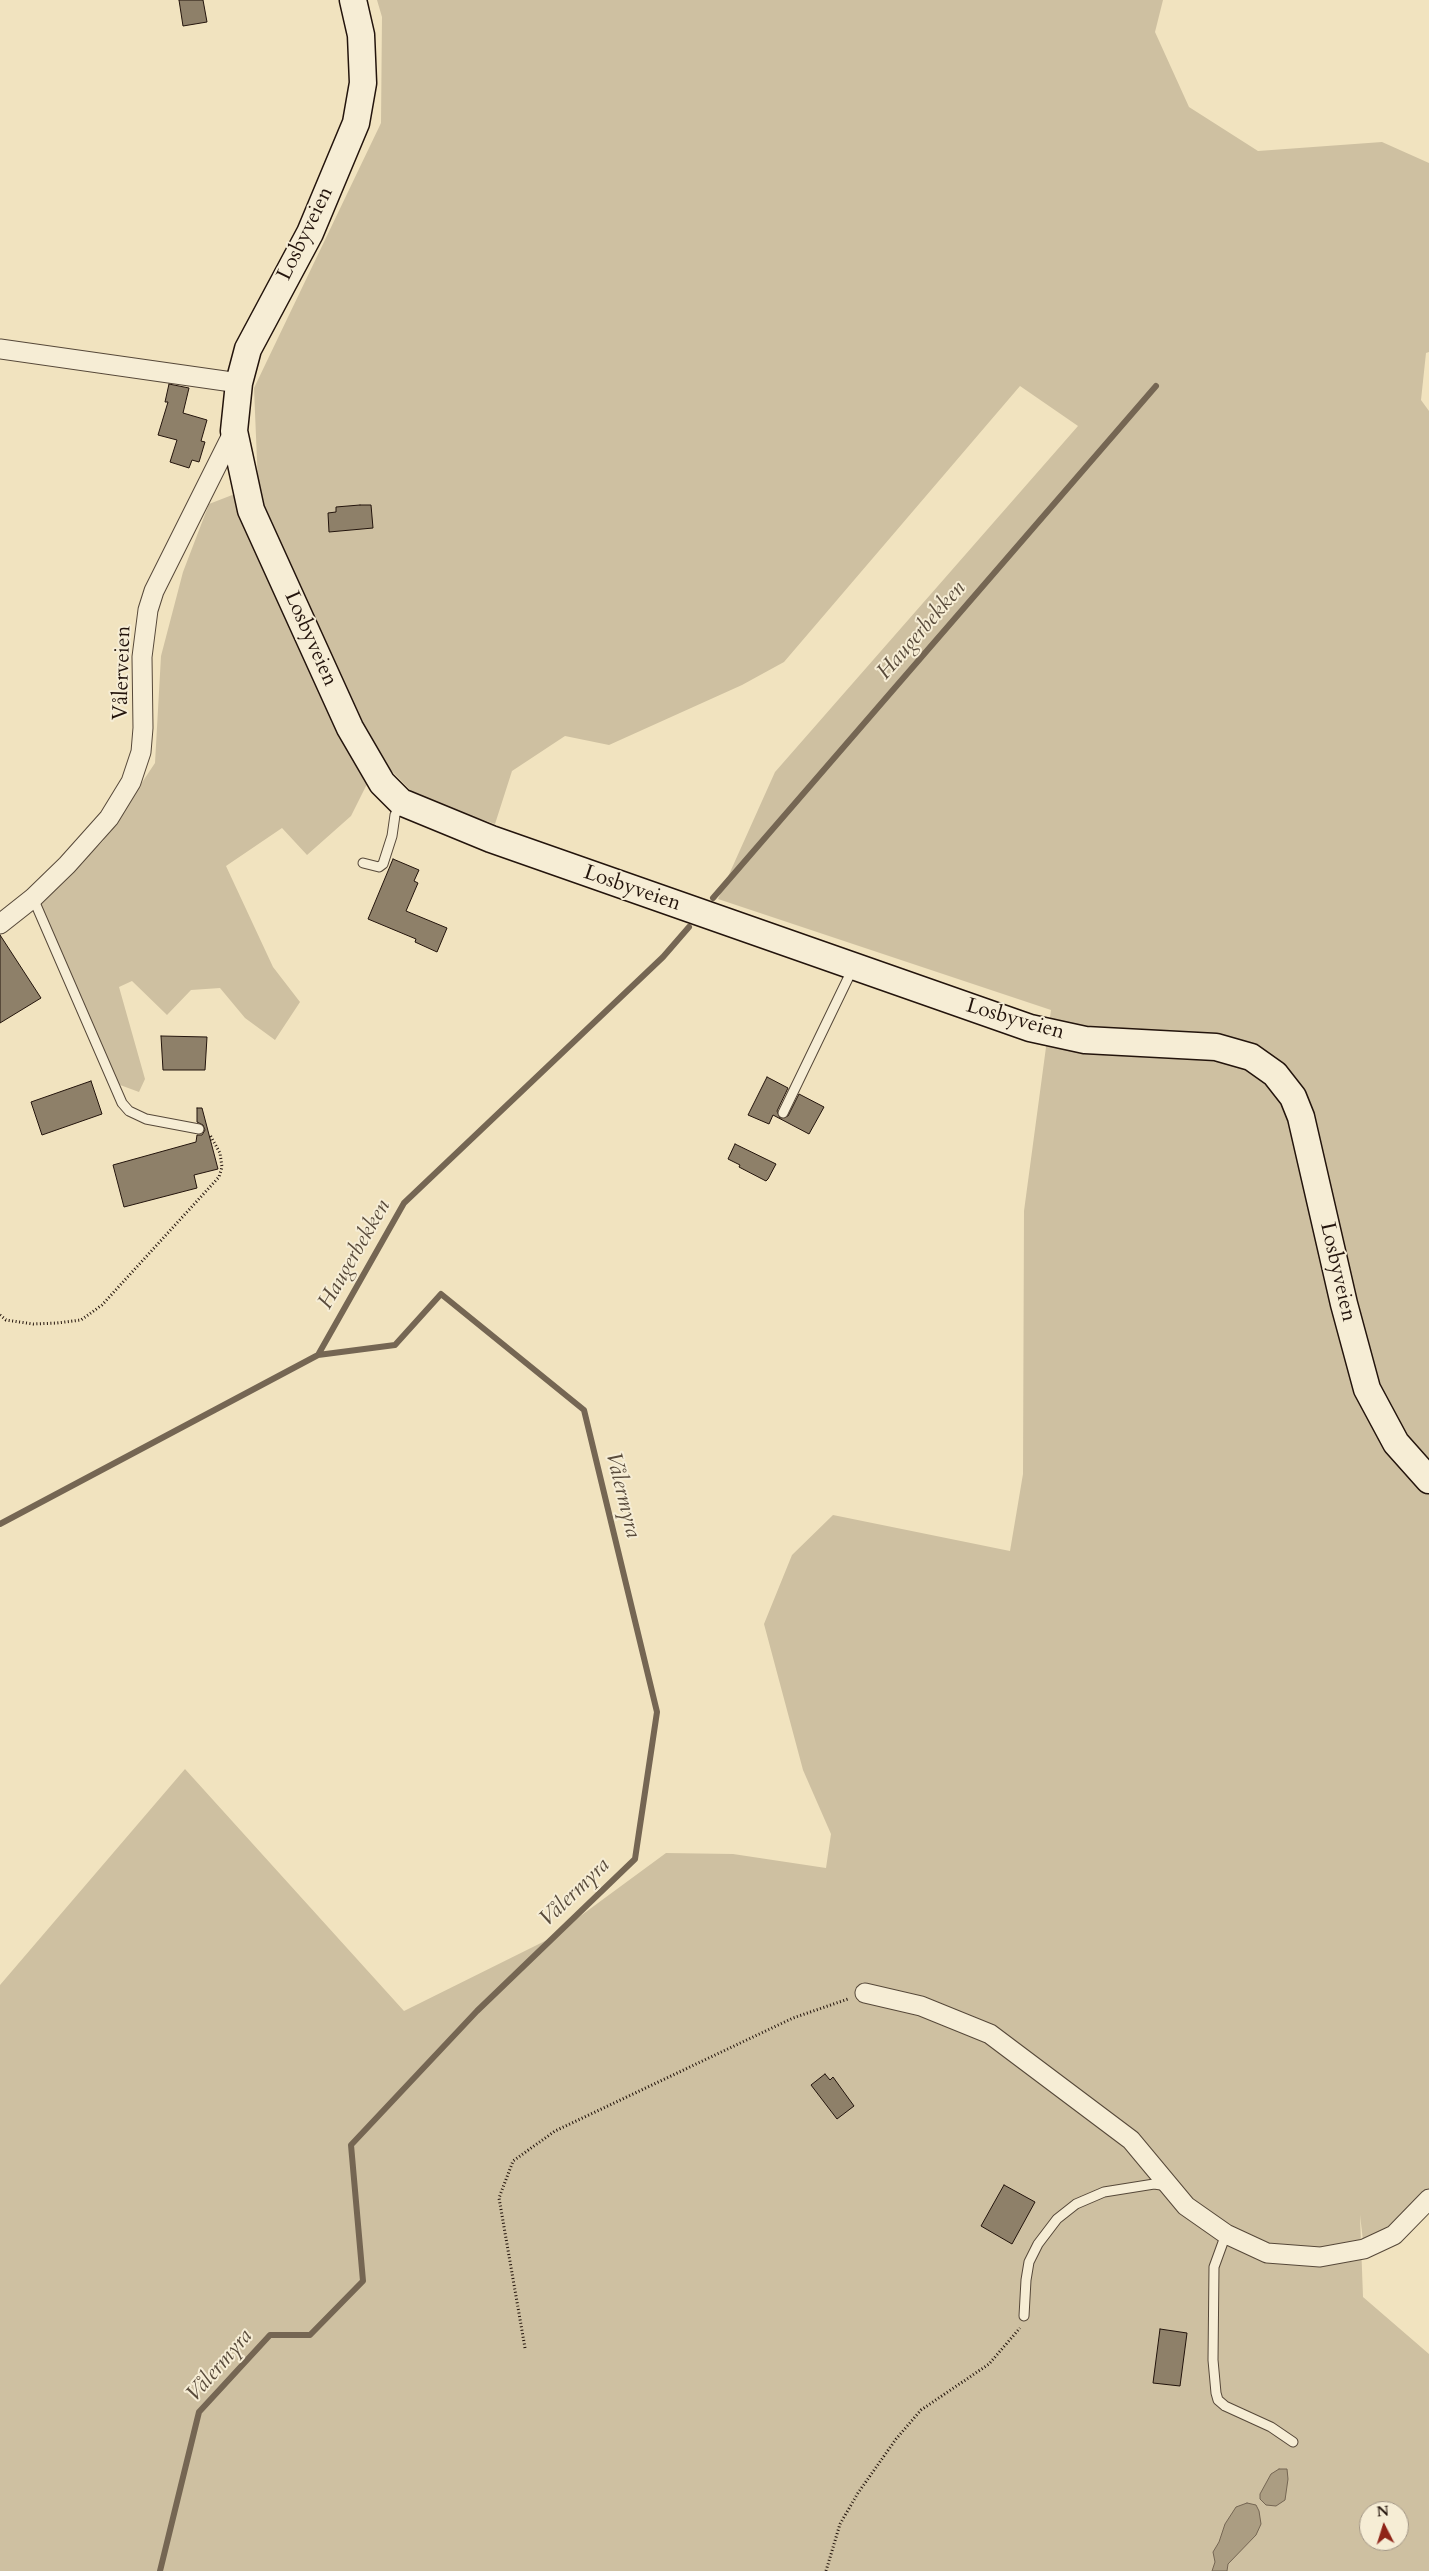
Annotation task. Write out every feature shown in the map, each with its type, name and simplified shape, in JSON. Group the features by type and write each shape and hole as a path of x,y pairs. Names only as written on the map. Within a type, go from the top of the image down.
{"main road":[{"name":"Losbyveien","path":"353,0 360,35 363,84 356,123 310,233 248,349 239,383 234,430 255,519 350,728 382,784 401,802 491,839 853,968 1030,1028 1085,1040 1216,1047 1251,1057 1275,1074 1293,1097 1301,1117 1344,1304 1367,1389 1396,1443 1429,1480"}],"street":[{"path":"0,349 239,383"},
{"name":"Vålerveien","path":"0,924 33,898 67,865 110,818 131,782 141,752 143,728 142,657 148,610 154,591 234,430"},
{"path":"865,1993 921,2006 990,2034 1131,2140 1186,2206 1226,2234 1266,2254 1320,2257 1364,2249 1394,2235 1429,2199"}],"lane":[{"path":"363,863 379,867 383,864 392,836 395,814 401,802"},
{"path":"33,898 122,1103 129,1111 146,1119 199,1129"},
{"path":"783,1113 853,968"},
{"path":"1024,2316 1026,2280 1030,2262 1038,2244 1057,2219 1076,2204 1112,2189 1154,2184 1170,2187"},
{"path":"1226,2234 1214,2268 1214,2360 1218,2400 1225,2406 1270,2427 1293,2442"}],"path":[{"path":"0,1315 6,1320 33,1324 58,1323 81,1320 102,1305 220,1174 220,1153 214,1140 199,1129"},
{"path":"525,2348 499,2198 514,2161 555,2131 792,2018 865,1993"},
{"path":"826,2571 840,2524 863,2486 896,2439 921,2410 989,2364 1018,2333 1024,2316"}],"shaded area":[{"path":"377,0 1163,0 1155,32 1189,107 1258,151 1382,142 1429,163 1429,352 1426,353 1421,400 1429,411 1429,2199 1364,2249 1360,2215 1363,2297 1429,2354 1429,2571 0,2571 0,1985 185,1769 404,2011 549,1939 666,1853 733,1854 826,1868 831,1834 803,1770 764,1624 792,1555 833,1515 1010,1551 1023,1474 1024,1211 1051,1010 718,899 775,772 1078,426 1020,386 784,662 742,685 609,745 565,736 512,771 495,824 417,797 384,763 366,786 351,816 307,855 282,828 226,866 273,967 300,1002 275,1040 245,1018 220,988 191,990 167,1015 132,981 119,987 145,1079 139,1092 112,1082 40,904 103,841 155,763 161,656 183,572 209,504 258,485 254,388 381,123 382,17"},
{"path":"1279,2469 1287,2469 1288,2479 1285,2500 1276,2506 1266,2505 1260,2499 1260,2494 1271,2474"},
{"path":"1247,2503 1256,2505 1259,2511 1261,2524 1256,2535 1228,2564 1227,2571 1212,2571 1215,2562 1213,2552 1219,2542 1225,2524 1236,2507"}],"building":[{"path":"179,0 203,0 207,22 183,26"},
{"path":"169,384 189,388 183,413 207,420 201,441 205,442 199,462 192,460 189,468 170,462 177,440 158,435 168,402 165,402"},
{"path":"371,505 373,528 329,532 328,513 336,512 336,507"},
{"path":"393,859 419,870 414,881 418,883 406,911 447,928 437,952 415,942 416,939 368,919"},
{"path":"0,935 41,998 0,1023"},
{"path":"161,1036 207,1037 205,1070 163,1070"},
{"path":"767,1077 788,1088 777,1111 780,1118 788,1116 799,1094 824,1107 809,1134 773,1115 769,1124 748,1115"},
{"path":"91,1081 102,1114 42,1135 31,1102"},
{"path":"197,1108 202,1108 218,1169 194,1175 197,1188 124,1207 113,1165 196,1142 197,1135 202,1135 205,1130 203,1125 197,1122"},
{"path":"735,1144 776,1164 766,1181 728,1159"},
{"path":"825,2074 830,2080 833,2077 854,2106 837,2119 811,2085"},
{"path":"1004,2185 1035,2202 1012,2244 981,2226"},
{"path":"1160,2329 1187,2333 1180,2386 1153,2383"}],"waterway":[{"name":"Haugerbekken","path":"713,898 1156,386"},
{"name":"Haugerbekken","path":"0,1524 318,1355 404,1203 663,957 689,927"},
{"name":"Vålermyra","path":"160,2571 199,2412 270,2335 310,2335 363,2281 351,2145 477,2011 635,1859 657,1712 584,1410 441,1294 395,1345 318,1355"}]}
